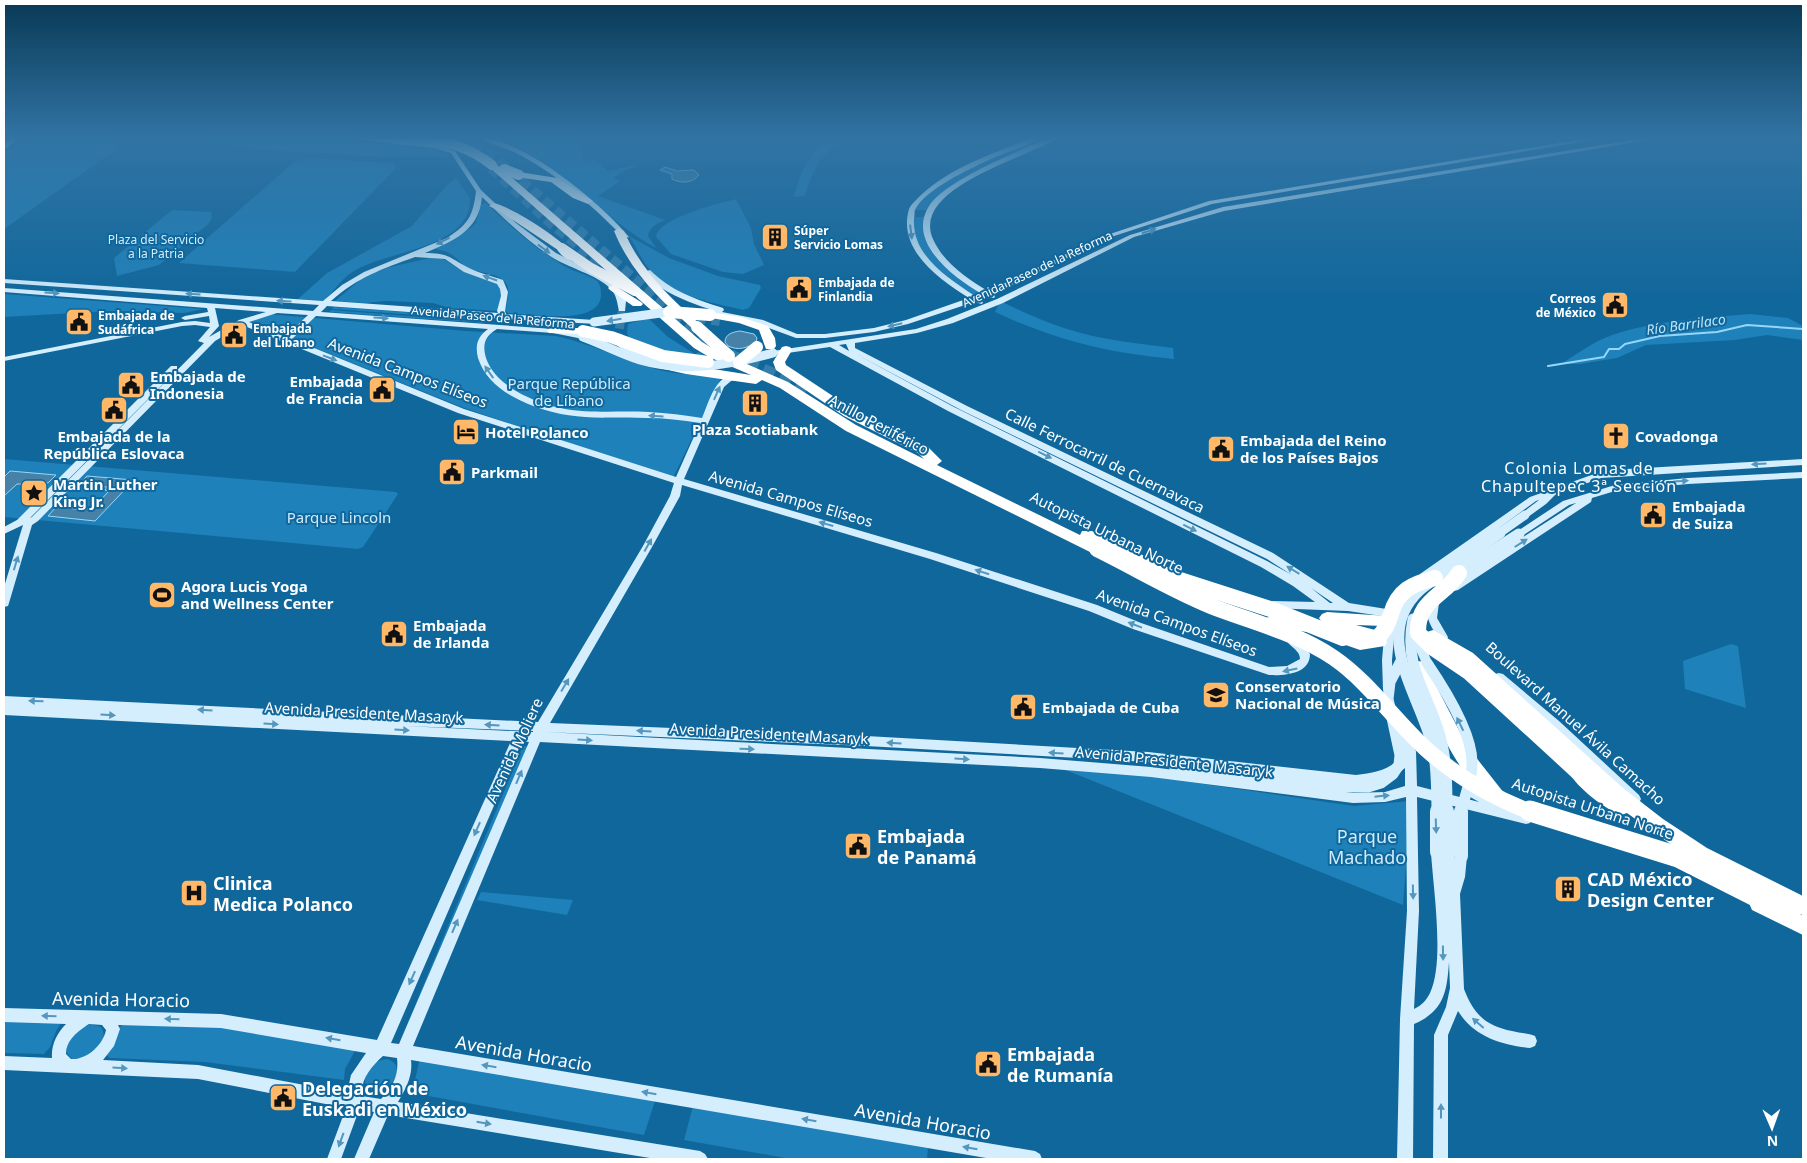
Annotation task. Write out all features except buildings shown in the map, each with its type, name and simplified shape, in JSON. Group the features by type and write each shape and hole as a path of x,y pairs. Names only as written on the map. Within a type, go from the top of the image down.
{"highway":[{"name":"Autopista Urbana Norte","path":"521,191 635,291 698,344 713,354 784,385 851,428 1195,598 1304,640 1334,658 1360,679 1426,750 1483,790 1531,812 1678,857 1803,921"},
{"name":"Autopista Urbana Norte","path":"529,191 674,319 728,360 793,384 862,428 1162,574 1226,604 1292,628 1327,645 1350,660 1370,678 1437,748 1484,781 1526,801 1649,838 1707,859 1803,910"},
{"path":"568,191 588,201"},
{"path":"494,206 505,210 584,264 630,298 670,334 696,353"},
{"path":"619,231 634,264 657,292 697,327 728,360"},
{"path":"584,264 635,291"},
{"path":"652,285 666,294 728,360 739,376 765,383 872,445 968,489"},
{"path":"669,312 736,317 764,328 770,338 780,366 849,413 924,450 935,461"},
{"path":"659,362 690,372 728,360 761,343 763,337 760,332 716,316"},
{"path":"553,331 611,337 663,356 708,362"},
{"path":"776,353 778,372 793,384"},
{"name":"Anillo Periférico","path":"774,383 840,424 968,489"},
{"name":"Anillo Periférico","path":"826,402 867,427 935,461"},
{"name":"Boulevard Manuel Ávila Camacho","path":"935,461 1187,590 1215,609 1255,620 1291,626 1344,628 1394,624"},
{"name":"Boulevard Manuel Ávila Camacho","path":"968,489 1187,590"},
{"path":"1459,573 1432,600 1422,615 1418,630 1424,641 1469,672 1599,792 1707,859"},
{"path":"1162,574 1257,604 1356,644 1371,644 1382,640 1394,624 1405,595 1431,578"},
{"path":"1343,638 1363,642 1381,635 1386,630 1394,603 1400,593 1413,584 1431,578"},
{"path":"1394,624 1423,634 1434,646 1469,667 1548,741 1592,770"},
{"name":"Boulevard Manuel Ávila Camacho","path":"1438,636 1467,657 1635,808 1707,859 1803,906"},
{"name":"Boulevard Manuel Ávila Camacho","path":"1423,662 1466,759 1489,788 1516,808 1538,818 1646,851 1696,871 1803,926"}],"main road":[{"path":"575,191 588,201 624,235 645,269 665,289 686,300 736,317"},
{"path":"931,191 912,208 910,234 920,255 953,284 984,306 987,294"},
{"path":"949,191 930,209 927,232 941,260 953,271 1000,301"},
{"name":"Avenida Paseo de la Reforma","path":"4,281 571,322 603,321 669,312 736,317 760,322 791,334 826,336 868,331 908,322 987,294 1115,233 1215,201 1275,191"},
{"name":"Avenida Paseo de la Reforma","path":"728,360 917,331 950,322 984,306 1000,301 1124,240 1223,209 1330,191"},
{"path":"479,192 553,255 610,284 622,300 622,309"},
{"path":"285,341 358,277 444,241 464,228 473,220 479,192"},
{"path":"1115,233 1124,240"},
{"path":"1092,243 1104,249"},
{"path":"406,257 432,254 450,258 467,270 495,279 502,284 505,295 501,311 504,317"},
{"path":"358,277 422,259 450,258"},
{"name":"Avenida Paseo de la Reforma","path":"4,290 212,309 278,310 553,331"},
{"path":"242,298 244,308 242,322"},
{"path":"4,354 212,309 215,326 206,338 93,447 20,522 4,531"},
{"path":"4,603 28,523 35,519 212,339 242,322 278,310"},
{"path":"486,326 495,321 494,316"},
{"name":"Avenida Campos Elíseos","path":"242,322 461,411 679,482 969,568 1093,608 1137,626 1269,671 1296,670 1304,662 1305,656 1301,650 1287,638"},
{"path":"4,359 182,324 195,323 215,326"},
{"path":"496,326 484,334 480,343 486,370 502,385 532,404 574,415 649,415 704,421"},
{"name":"Avenida Paseo de la Reforma","path":"583,334 634,358 659,362"},
{"path":"617,342 628,350 659,362 728,360"},
{"name":"Calle Ferrocarril de Cuernavaca","path":"851,342 852,348 930,394"},
{"name":"Calle Ferrocarril de Cuernavaca","path":"831,344 1102,479 1297,583 1329,607"},
{"name":"Avenida Moliere","path":"361,1159 384,1106 393,1097 402,1082 405,1068 403,1052 538,732 675,496 704,421 721,384 728,379 739,376"},
{"path":"93,447 97,450 105,448"},
{"path":"1441,1159 1441,1035 1453,1008 1457,988 1454,894 1443,852 1433,746 1401,661 1398,642 1401,619 1413,596 1431,578 1533,499 1611,473 1803,462"},
{"path":"1407,1019 1425,1012 1430,1007 1437,995 1442,978 1444,956 1443,852 1446,784 1440,737 1411,664 1408,643 1413,621 1422,602 1432,590 1566,503 1602,491 1632,484 1803,475"},
{"name":"Calle Ferrocarril de Cuernavaca","path":"1102,479 1270,556 1348,607"},
{"path":"1394,624 1436,602 1472,574 1602,491"},
{"path":"1368,609 1386,607 1399,601 1414,586 1431,578 1525,515 1543,502 1552,492"},
{"path":"1414,586 1414,593 1420,600 1430,603 1436,602"},
{"path":"1388,653 1394,624 1407,596 1414,586"},
{"name":"Boulevard Manuel Ávila Camacho","path":"1187,590 1214,593 1264,604 1368,609 1394,624 1438,636 1481,662 1554,724 1650,814 1707,859"},
{"name":"Boulevard Manuel Ávila Camacho","path":"1187,590 1215,615 1308,646 1344,669 1403,730 1464,786 1489,802 1526,819 1585,837 1612,840"},
{"path":"1399,601 1386,669 1391,700 1410,751 1413,911 1407,1019 1405,1159"},
{"path":"1436,602 1432,618 1438,636"},
{"path":"1394,624 1394,649 1401,661"},
{"path":"1394,624 1416,636 1423,662"},
{"path":"1394,624 1406,632 1423,662 1442,687 1463,731 1472,757 1470,777 1460,816 1461,856 1459,878 1454,894"},
{"path":"1386,669 1391,659 1394,624"},
{"path":"1124,757 1175,768 1340,787 1364,788 1379,785 1396,772 1401,758 1388,696 1390,682 1401,661"},
{"name":"Avenida Presidente Masaryk","path":"4,700 1040,763 1160,772 1353,798 1385,797 1411,790 1526,819"},
{"name":"Avenida Presidente Masaryk","path":"4,710 518,736 538,732 866,741 1186,760 1356,780 1373,779 1394,771 1404,762 1410,751"},
{"name":"Avenida Moliere","path":"334,1159 355,1102 354,1091 358,1075 367,1061 381,1048 518,736"},
{"path":"1457,988 1465,1010 1484,1029 1500,1036 1530,1041"},
{"name":"Avenida Horacio","path":"4,1015 221,1020 1035,1159"},
{"path":"72,1065 59,1057 61,1043 70,1029 87,1017"},
{"path":"72,1065 98,1054 109,1041 112,1029 106,1018"},
{"path":"4,1063 198,1072 355,1102 700,1159"}],"green space":[{"path":"4,191 57,191 4,229"},
{"path":"261,191 373,191 295,272 179,263"},
{"path":"442,191 465,191 470,198 467,215 457,228 442,239 365,265 351,273 324,301 298,299 327,273 412,226"},
{"path":"579,191 605,191 598,196 665,220 654,226 648,236 656,248 616,221"},
{"path":"796,191 806,191 805,196 794,197"},
{"path":"931,191 950,191 932,210 914,210 919,202"},
{"path":"736,199 751,228 754,244 764,265 743,274 723,272 671,254 656,237 659,230 678,218 691,212"},
{"path":"486,203 514,229 553,259 568,268 596,280 601,290 598,304 590,311 577,315 546,316 508,313 505,311 508,287 501,278 470,269 450,254 433,248 471,228 476,223 481,204"},
{"name":"Plaza del Servicio a la Patria","path":"172,210 211,212 212,218 208,224 159,265 117,276 114,258"},
{"path":"927,216 932,243 938,254 955,271 987,294 974,299 941,274 924,256 914,233 912,218"},
{"path":"629,236 669,258 718,276 760,285 761,288 749,308 743,310 683,293 661,280 648,268"},
{"path":"430,258 443,259 465,272 500,285 501,298 498,311 449,308 433,303 335,301 366,275 390,267"},
{"path":"4,294 203,309 184,313 110,311 4,317"},
{"path":"1000,301 1040,319 1077,332 1118,341 1173,348 1174,359 1104,349 1060,338 995,312"},
{"path":"334,307 487,318 486,320 332,309"},
{"path":"331,310 485,322 330,312"},
{"name":"Parque República de Líbano","path":"268,314 466,331 556,336 669,372 722,376 673,478 464,408 248,321"},
{"path":"1750,314 1788,318 1803,326 1803,340 1767,335 1735,340 1646,345 1617,358 1580,364 1561,364 1598,341 1614,334 1672,322"},
{"path":"648,318 668,337 695,354 699,352 707,357 668,354 630,341 627,333 628,324"},
{"name":"Parque Lincoln","path":"4,459 396,492 398,494 363,547 358,549 4,517"},
{"path":"1731,644 1738,646 1746,708 1685,689 1683,661"},
{"path":"523,746 530,747 409,1040 401,1039"},
{"name":"Parque Machado","path":"1053,765 1095,768 1354,806 1411,801 1403,905"},
{"path":"481,892 573,900 567,915 477,900"},
{"path":"4,1018 63,1020 56,1031 50,1047 44,1054 4,1053"},
{"path":"126,1023 215,1024 357,1047 345,1069 344,1080 205,1062 110,1058 106,1055 120,1027"},
{"path":"91,1024 101,1027 103,1039 90,1054 78,1059 72,1059 66,1052 71,1038 82,1028"},
{"path":"420,1058 656,1098 644,1135 412,1093"},
{"path":"387,1059 395,1064 397,1072 395,1079 380,1091 371,1090 365,1082 367,1073 378,1061"},
{"path":"693,1106 928,1146 927,1159 791,1159 684,1140"}],"shaded area":[{"path":"740,331 754,334 757,338 756,342 743,348 728,346 725,342 726,337"},
{"path":"10,471 56,475 48,483 24,481 21,484 17,484 4,496 4,477"},
{"path":"87,476 134,480 95,521 48,516 56,507 86,510 89,507 93,508 109,491 105,490 107,487 78,485"}],"waterway":[{"name":"Río Barrilaco","path":"1548,366 1604,357 1609,349 1619,349 1625,344 1660,336 1717,332 1747,325 1803,329"}],"tunnel":[{"path":"516,191 548,221 607,270"},
{"path":"534,191 674,313"},
{"path":"621,313 622,309"},
{"path":"617,342 622,312"},
{"path":"673,312 701,337 717,348 808,391"},
{"path":"694,316 720,320"}],"place":[{"name":"Súper Servicio Lomas","path":"775,237"},
{"name":"Embajada de Finlandia","path":"799,289"},
{"name":"Correos de México","path":"1615,305"},
{"name":"Embajada de Sudáfrica","path":"79,322"},
{"name":"Embajada del Líbano","path":"234,335"},
{"name":"Embajada de Indonesia","path":"131,385"},
{"name":"Embajada de Francia","path":"382,390"},
{"name":"Plaza Scotiabank","path":"755,403"},
{"name":"Embajada de la República Eslovaca","path":"114,410"},
{"name":"Hotel Polanco","path":"466,432"},
{"name":"Covadonga","path":"1616,436"},
{"name":"Embajada del Reino de los Países Bajos","path":"1221,449"},
{"name":"Parkmail","path":"452,472"},
{"name":"Martin Luther King Jr.","path":"34,493"},
{"name":"Embajada de Suiza","path":"1653,515"},
{"name":"Agora Lucis Yoga and Wellness Center","path":"162,595"},
{"name":"Embajada de Irlanda","path":"394,634"},
{"name":"Conservatorio Nacional de Música","path":"1216,695"},
{"name":"Embajada de Cuba","path":"1023,707"},
{"name":"Embajada de Panamá","path":"858,846"},
{"name":"CAD México Design Center","path":"1568,889"},
{"name":"Clinica Medica Polanco","path":"194,893"},
{"name":"Embajada de Rumanía","path":"988,1064"},
{"name":"Delegación de Euskadi en México","path":"283,1098"}],"district":[{"name":"Colonia Lomas de Chapultepec 3ª Sección","path":"1579,477"}]}
